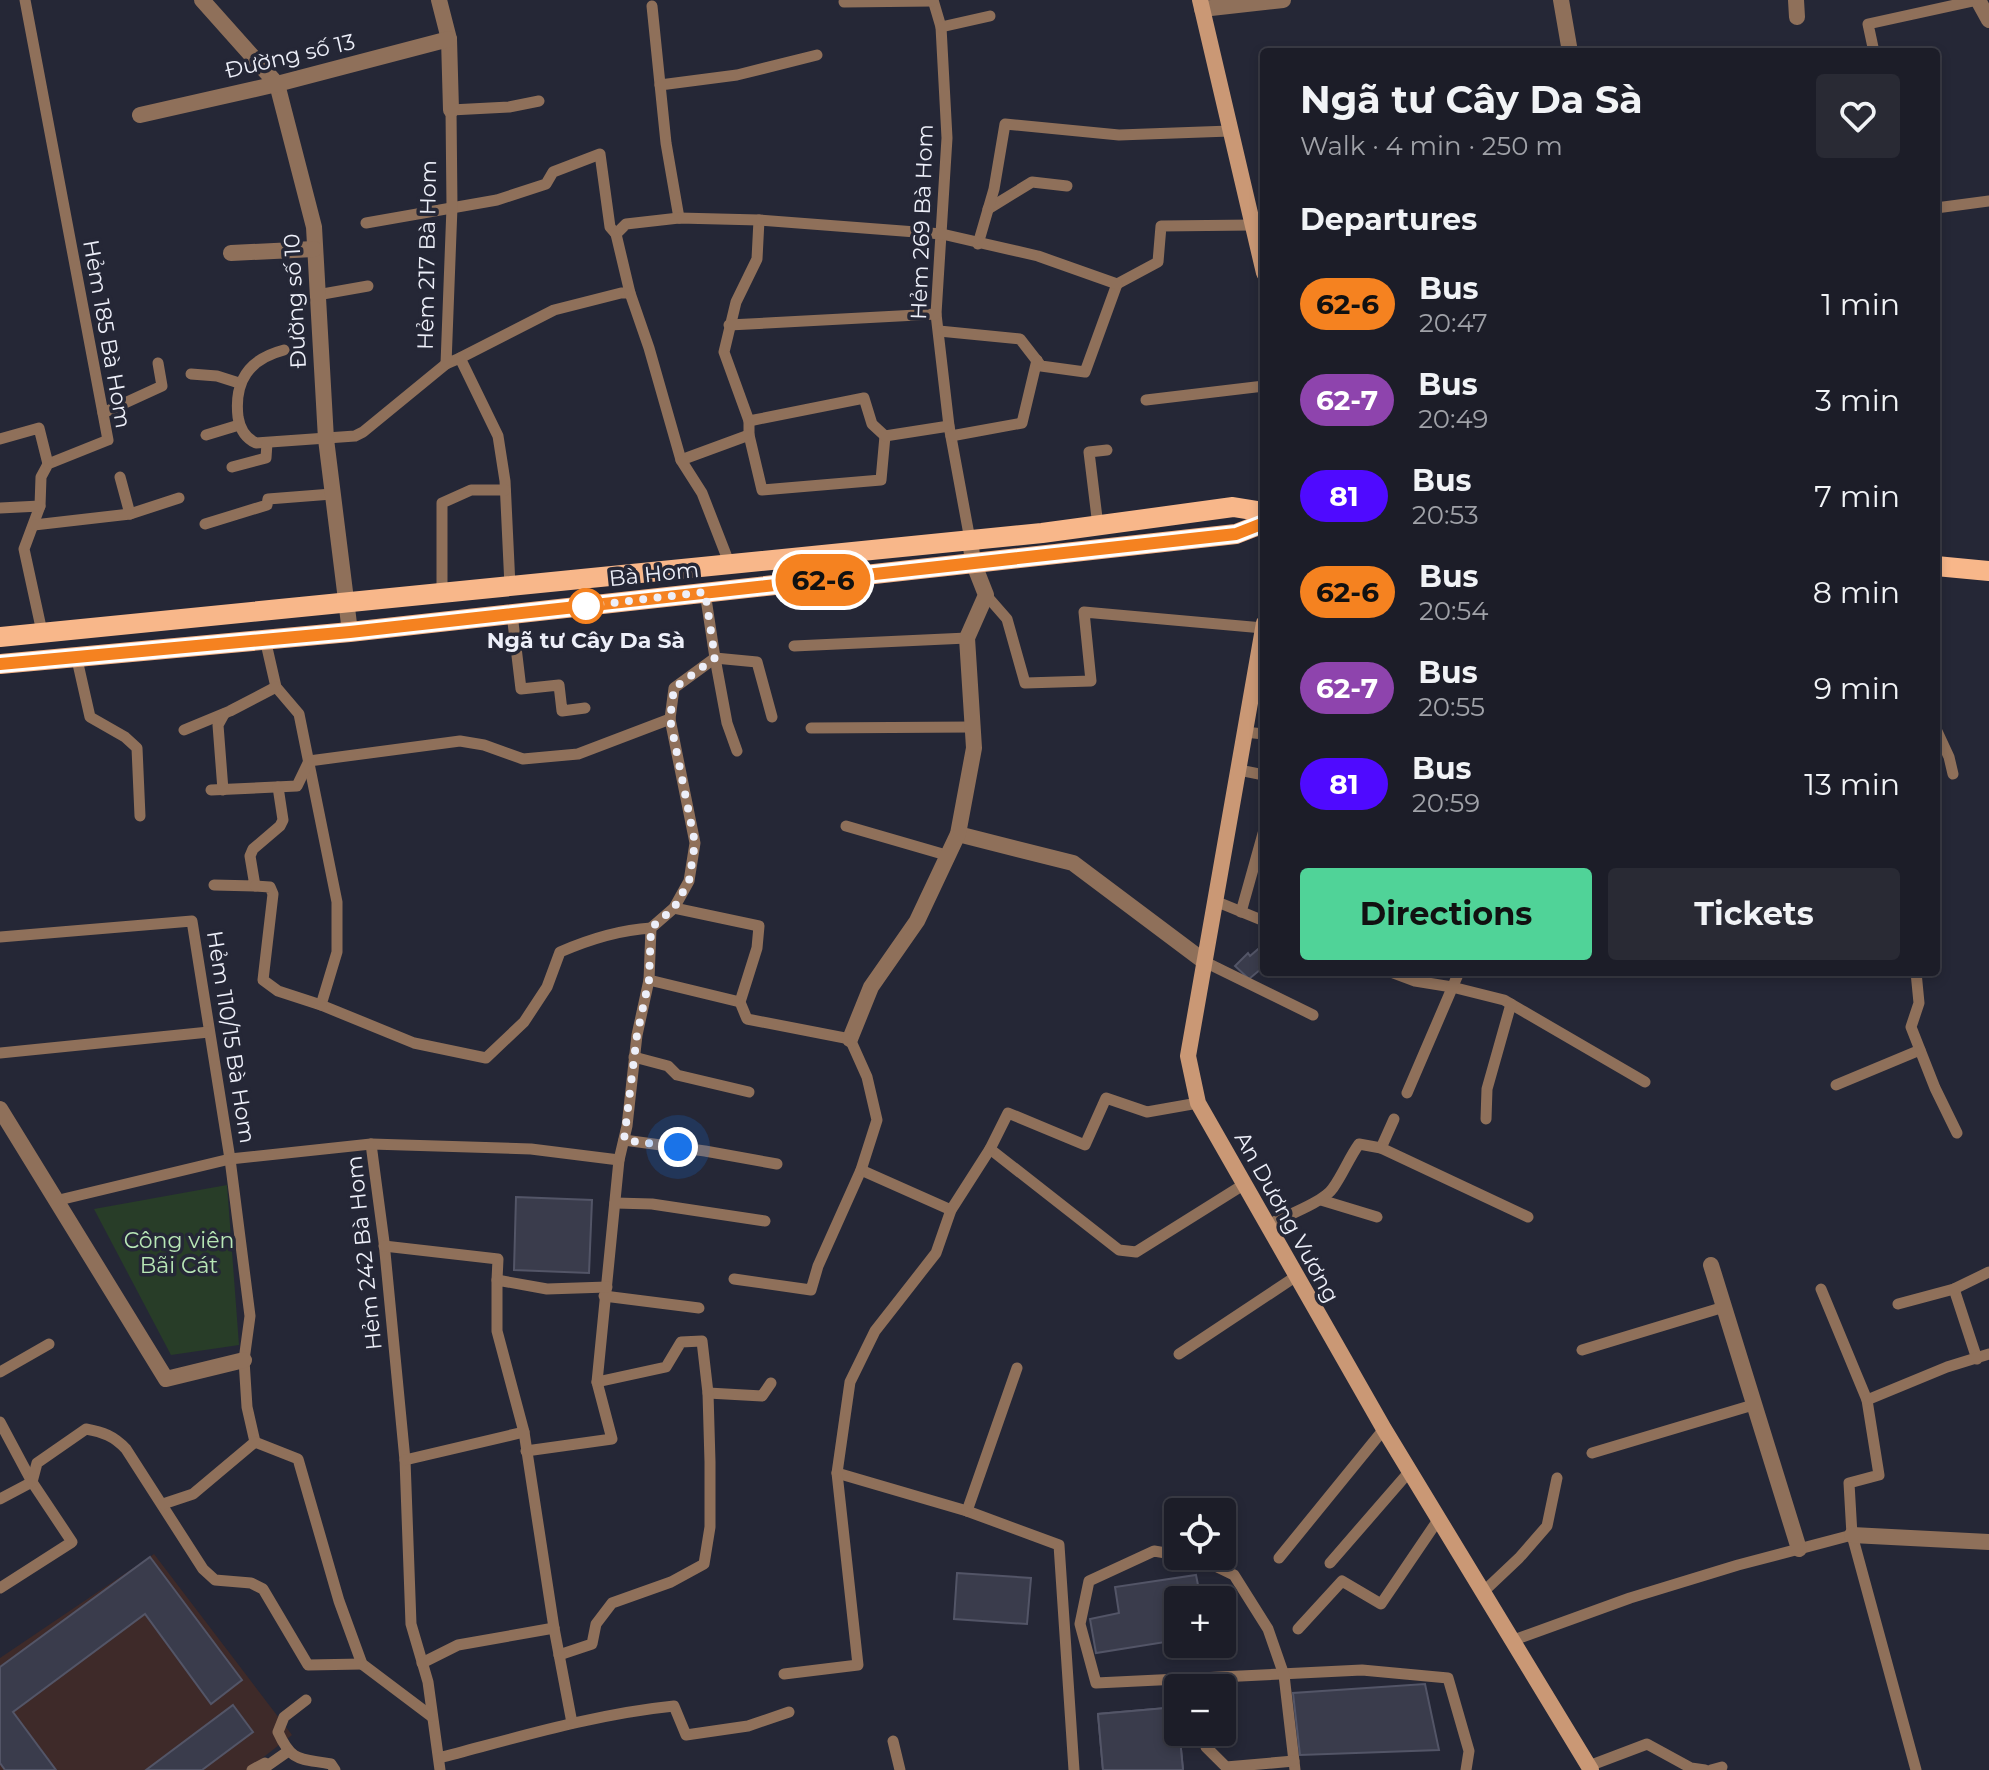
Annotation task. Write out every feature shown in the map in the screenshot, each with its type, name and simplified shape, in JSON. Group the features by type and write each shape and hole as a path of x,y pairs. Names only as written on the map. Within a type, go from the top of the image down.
{"main road":[{"path":"1201,5 1253,225 1260,241"},
{"name":"Bà Hom","path":"0,637 970,540 1233,507 1260,511"},
{"name":"Bà Hom","path":"0,664 350,632 1236,534 1260,525"},
{"path":"1940,566 1989,571"},
{"name":"An Dương Vương","path":"1260,647 1188,1056 1198,1103 1409,1472 1590,1768"}],"street":[{"name":"Đường số 10","path":"202,0 277,84 314,227 326,439 350,632"},
{"name":"Hẻm 217 Bà Hom","path":"439,0 449,39 451,110"},
{"path":"1201,5 1283,0"},
{"path":"1561,0 1569,48"},
{"path":"1978,0 1989,20"},
{"name":"Đường số 13","path":"140,115 277,84 449,39"},
{"path":"231,253 314,249"},
{"path":"850,1039 871,987 917,921 958,834 974,748 967,638 986,595 973,562 970,540"},
{"path":"958,834 1073,863 1205,962"},
{"path":"0,1109 166,1379 244,1360"},
{"path":"1711,1265 1799,1549"},
{"path":"1852,1535 1989,1542"}],"lane":[{"name":"Hẻm 185 Bà Hom","path":"25,0 108,440 48,464"},
{"path":"844,2 933,0"},
{"name":"Hẻm 269 Bà Hom","path":"933,0 941,27 947,138 936,314 950,431 970,540"},
{"path":"1873,48 1868,24 1978,0"},
{"path":"652,6 679,218"},
{"path":"941,27 990,16"},
{"path":"660,85 737,75 817,55"},
{"path":"451,110 509,107 539,101"},
{"name":"Hẻm 217 Bà Hom","path":"451,110 452,207 446,364 460,358 498,436 505,490 510,586"},
{"path":"978,244 1005,124 1119,135 1230,131"},
{"path":"366,223 497,200 546,184 553,172 600,154 610,227 616,234 630,293 681,460 702,493 730,565"},
{"path":"988,209 1032,182 1067,186"},
{"path":"1940,207 1989,201"},
{"path":"616,234 626,224 679,218 759,220 942,234 1038,256 1117,284"},
{"path":"759,220 757,259 736,302 724,352 749,421 749,435 762,490 881,480 885,436"},
{"path":"939,331 1020,339 1041,366 1085,372 1117,284 1158,262 1161,226 1253,225"},
{"path":"317,295 368,286"},
{"path":"460,358 554,310 630,293"},
{"path":"729,325 936,314"},
{"path":"284,350 267,354 239,383 236,394 239,425 248,439 256,443 355,436 446,364"},
{"path":"749,421 864,398 872,424 885,436 1022,423 1037,360"},
{"path":"103,413 162,386 158,363"},
{"path":"191,374 217,376 239,383"},
{"path":"1146,400 1260,386"},
{"path":"206,435 239,425"},
{"path":"0,439 39,428 48,464 41,477 40,506 24,549 42,632"},
{"path":"681,460 749,435"},
{"path":"232,467 266,458 267,443"},
{"path":"1098,526 1089,452 1107,450"},
{"path":"120,477 130,514"},
{"path":"442,592 442,503 471,490 505,490"},
{"path":"205,524 267,505 268,499 332,494"},
{"path":"34,525 130,514 179,498"},
{"path":"0,508 40,506"},
{"path":"705,592 727,723 737,751"},
{"path":"986,595 1007,619 1025,683 1091,681 1084,612 1260,626"},
{"path":"512,614 521,689 559,685 562,711 585,708"},
{"path":"794,646 967,638"},
{"path":"265,639 276,687 299,714 337,902 337,952 321,1005"},
{"path":"76,655 90,717 125,737 137,748 140,816"},
{"path":"214,885 270,887 273,894 263,980 278,991 414,1043 486,1058 524,1022 547,987 560,952 623,930 651,928 674,908 689,881 695,843 670,719 674,688 715,658 757,662 772,717"},
{"path":"184,730 224,714 276,687"},
{"path":"224,714 218,725 217,790 297,786 309,761"},
{"path":"309,761 460,741 484,745 523,759 578,754 670,719"},
{"path":"811,728 972,727"},
{"path":"1244,732 1260,734"},
{"path":"1940,738 1953,774"},
{"path":"1239,770 1260,774"},
{"path":"255,886 250,856 253,849 283,820 278,787"},
{"path":"846,826 946,855"},
{"path":"1241,912 1260,856"},
{"path":"1249,886 1260,888"},
{"path":"1215,901 1260,919"},
{"path":"674,908 759,926 757,948 740,1002 747,1019 850,1039 867,1077 877,1120 861,1170 818,1266 811,1290 734,1279"},
{"name":"Hẻm 110/15 Bà Hom","path":"0,937 192,921 230,1159 250,1316 244,1360 247,1407 255,1442"},
{"path":"526,1451 612,1439 597,1382 619,1160 649,980 651,928"},
{"path":"1205,962 1313,1015"},
{"path":"1402,976 1504,1000 1645,1082"},
{"path":"1407,1093 1457,976"},
{"path":"1916,976 1919,1003 1911,1027 1957,1133"},
{"path":"649,980 740,1002"},
{"path":"1486,1119 1487,1089 1511,1004"},
{"path":"0,1053 209,1032"},
{"path":"1836,1085 1920,1050"},
{"path":"634,1057 668,1066 677,1075 749,1092"},
{"path":"784,1674 858,1665 837,1473 850,1382 875,1331 936,1253 951,1210 990,1149 1008,1113 1085,1145 1106,1098 1147,1112 1198,1103"},
{"path":"1381,1148 1394,1119"},
{"path":"624,1140 777,1164"},
{"path":"55,1201 230,1159 371,1144"},
{"name":"Hẻm 242 Bà Hom","path":"439,1764 428,1682 411,1624 405,1460 371,1144 531,1149 619,1160"},
{"path":"1268,1225 1321,1200 1333,1189 1359,1144 1381,1148 1528,1217"},
{"path":"990,1149 1119,1250 1136,1252 1243,1185"},
{"path":"861,1170 951,1210"},
{"path":"1321,1200 1377,1217"},
{"path":"615,1203 652,1204 765,1221"},
{"path":"384,1246 498,1259 497,1331 524,1432 572,1723"},
{"path":"1898,1304 1954,1289 1989,1272"},
{"path":"1179,1354 1295,1277"},
{"path":"497,1280 547,1289 606,1292 699,1308"},
{"path":"1821,1289 1867,1400 1879,1475 1849,1483 1852,1535 1916,1770"},
{"path":"1954,1289 1977,1359"},
{"path":"1582,1350 1724,1307"},
{"path":"559,1655 592,1644 596,1624 612,1603 671,1582 704,1564 710,1527 708,1393 702,1341 681,1342 666,1367 597,1382"},
{"path":"0,1372 49,1344"},
{"path":"1867,1400 1947,1367 1989,1354"},
{"path":"967,1511 1017,1368"},
{"path":"708,1393 762,1396 771,1383"},
{"path":"1592,1453 1753,1405"},
{"path":"0,1422 32,1482 72,1542 0,1588"},
{"path":"0,1499 32,1482 37,1463 86,1429 103,1432 118,1440 203,1569 215,1580 251,1583 263,1589 308,1665 362,1664"},
{"path":"1279,1558 1384,1429"},
{"path":"405,1460 524,1432"},
{"path":"163,1504 193,1494 255,1442 298,1459 339,1601 362,1664 431,1716"},
{"path":"1330,1563 1409,1472"},
{"path":"837,1473 967,1511 1059,1545 1074,1770"},
{"path":"1482,1593 1547,1526 1557,1478"},
{"path":"1298,1629 1342,1581 1381,1604 1438,1520"},
{"path":"1511,1641 1630,1598 1852,1535"},
{"path":"1164,1553 1154,1551 1089,1581 1080,1624 1096,1683 1164,1683"},
{"path":"1206,1746 1226,1767 1295,1766 1284,1675 1268,1629 1234,1575 1224,1570"},
{"path":"422,1663 458,1645 554,1628"},
{"path":"1236,1680 1362,1670 1448,1678 1469,1751 1466,1770"},
{"path":"306,1700 284,1717 278,1732 287,1752 296,1758 331,1764 335,1770"},
{"path":"439,1764 572,1723 639,1709 674,1706 686,1735 748,1726 789,1712"},
{"path":"893,1741 900,1770"},
{"path":"1590,1768 1647,1744 1691,1768 1712,1769"},
{"path":"252,1770 265,1763 268,1768 287,1752"}],"shaded area":[{"path":"154,1554 292,1735 247,1770 0,1770 0,1658"}],"green space":[{"name":"Công viên Bãi Cát","path":"227,1185 239,1345 171,1355 94,1209"}],"building":[{"path":"1260,947 1260,970 1249,979 1235,966 1248,953 1250,956"},
{"path":"516,1197 592,1200 589,1273 514,1270"},
{"path":"150,1557 242,1680 211,1704 145,1614 13,1712 56,1770 5,1770 0,1763 0,1667"},
{"path":"957,1573 1031,1578 1027,1624 954,1619"},
{"path":"1196,1575 1198,1586 1164,1586 1164,1642 1096,1653 1090,1619 1119,1613 1115,1587"},
{"path":"1425,1684 1439,1750 1300,1755 1293,1693"},
{"path":"233,1705 253,1732 202,1770 146,1770"},
{"path":"1164,1708 1164,1746 1181,1746 1183,1770 1103,1770 1098,1714"},
{"path":"1164,1708 1164,1746 1181,1746 1183,1770 1103,1770 1098,1714"}],"bus line":[{"name":"62-6","path":"0,664 350,632 1236,534 1260,525"}],"place":[{"name":"Ngã tư Cây Da Sà","path":"586,606"}],"route":[{"path":"586,606 705,592 715,658 674,688 670,719 695,843 689,881 674,908 651,928 649,980 637,1035 624,1140 678,1147"}]}
